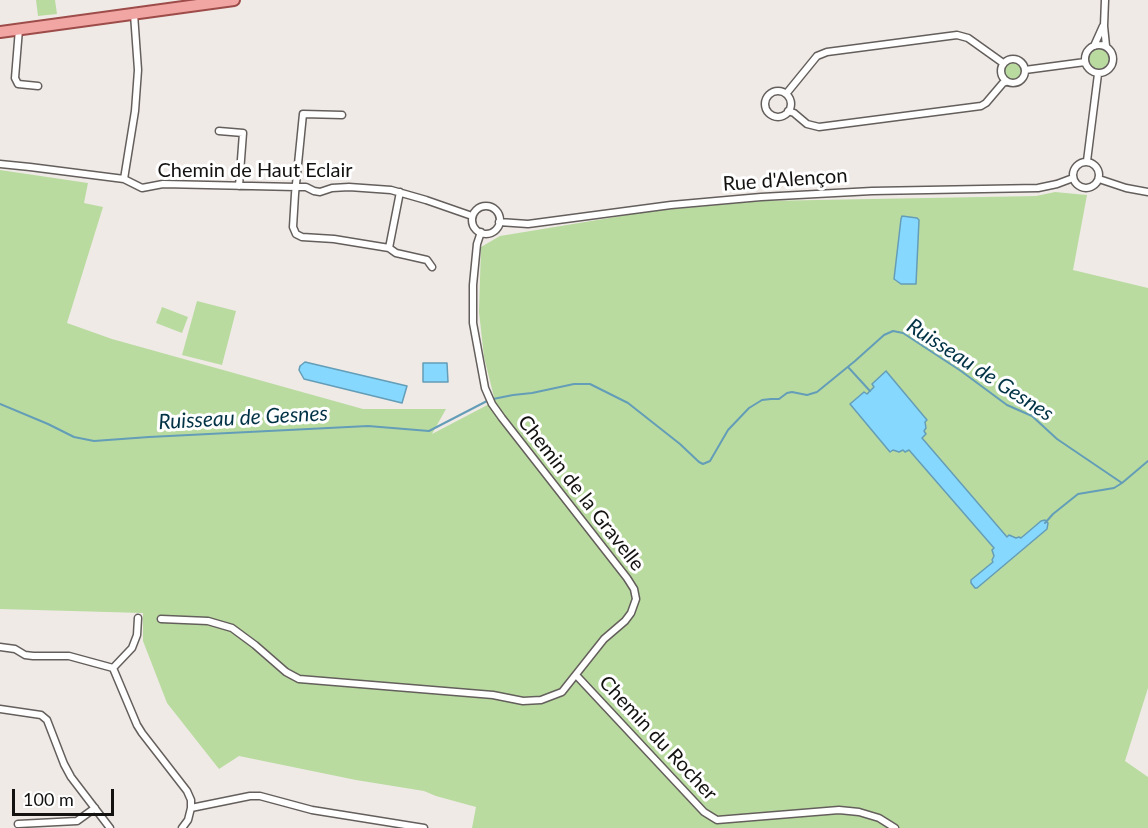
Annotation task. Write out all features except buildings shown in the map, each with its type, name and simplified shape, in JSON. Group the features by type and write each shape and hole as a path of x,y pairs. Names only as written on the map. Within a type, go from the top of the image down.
{"main road":[{"path":"0,32 234,0"}],"street":[{"path":"1104,26 1094,46 1086,52 1085,62 1090,70 1098,74 1109,70 1113,64 1113,56 1107,46 1104,26 1105,0"},
{"path":"124,180 135,111 138,70 134,13"},
{"path":"19,29 15,78 18,84 38,86"},
{"path":"786,94 817,56 827,52 957,35 968,38 1003,63"},
{"path":"1094,46 1107,46"},
{"path":"788,111 811,126 819,127 981,106 986,104 1003,83 1018,82 1023,77 1025,70 1023,64 1015,59 1003,63 1000,73 1006,82"},
{"path":"1025,70 1085,62"},
{"path":"1087,162 1098,74"},
{"path":"776,91 786,94 791,102 790,108 786,114 773,116 765,106 766,99 770,93 776,91"},
{"path":"342,115 303,114 294,205 293,227 296,234 302,237 334,239 389,248 396,253 428,260 432,267"},
{"path":"219,131 243,133 239,186"},
{"path":"1087,162 1093,163 1100,173 1094,186 1086,188 1078,185 1073,178 1073,173 1077,165 1087,162"},
{"name":"Chemin de Haut Eclair","path":"0,164 124,180 142,188 163,184 306,187 321,192 332,188 349,187 400,192 472,216"},
{"name":"Rue d'Alençon","path":"499,222 528,224 671,205 761,197 872,191 1038,188 1073,178"},
{"path":"1099,179 1148,192"},
{"path":"389,248 400,192"},
{"path":"488,206 498,214 499,222 495,229 485,233 474,228 472,216 477,209 488,206"},
{"name":"Chemin de la Gravelle","path":"161,619 208,621 232,628 285,672 299,679 493,695 523,700 542,700 562,692 604,639 626,621 636,599 634,588 492,404 485,388 473,323 473,285 477,244 481,232"},
{"path":"113,668 132,648 137,635 138,618"},
{"path":"0,647 15,649 24,655 69,656 113,668"},
{"path":"113,668 137,726 187,791 191,800 188,820 182,828"},
{"name":"Chemin du Rocher","path":"576,675 704,812 717,820 838,810 859,812 879,818 895,828"},
{"path":"0,709 41,715 47,720 71,777 110,828"},
{"path":"191,808 260,796 312,810 424,828"},
{"path":"18,824 77,821 94,808"}],"green space":[{"path":"36,0 55,0 57,14 38,16"},
{"path":"1099,49 1106,52 1109,59 1106,66 1099,69 1092,66 1089,59 1092,52"},
{"path":"1013,62 1019,65 1022,71 1019,77 1013,80 1007,77 1004,71 1007,65"},
{"path":"0,170 88,183 84,203 103,207 67,323 112,339 363,409 446,409 432,434 495,401 484,357 479,312 481,247 500,236 640,213 763,201 1036,196 1055,192 1087,195 1073,270 1148,288 1148,688 1125,761 1148,777 1148,828 472,828 476,807 424,791 356,780 239,756 219,769 167,703 143,641 143,613 0,609"},
{"path":"197,301 236,311 222,365 182,355"},
{"path":"162,307 188,317 182,333 156,323"}],"water":[{"path":"902,216 919,220 916,284 901,284 894,279"},
{"path":"305,362 407,386 402,403 304,379 299,370"},
{"path":"423,363 447,363 448,382 423,382"},
{"path":"886,371 927,420 924,431 926,434 922,438 1007,537 1009,535 1021,538 1041,521 1045,520 1048,523 1047,529 977,588 971,580 993,562 992,550 994,548 909,450 890,452 850,404 864,392 867,394 874,387 872,384"}],"waterway":[{"name":"Ruisseau de Gesnes","path":"493,399 574,384 590,384 628,403 703,464 710,461 728,430 749,408 762,400 779,399 787,393 807,395 817,392 884,335 893,331 903,333 1007,405 1032,416 1057,439 1122,483"},
{"path":"848,367 870,391"},
{"name":"Ruisseau de Gesnes","path":"0,404 74,437 94,441 368,426 429,431 487,401"},
{"path":"1045,523 1078,494 1114,488 1148,461"}]}
